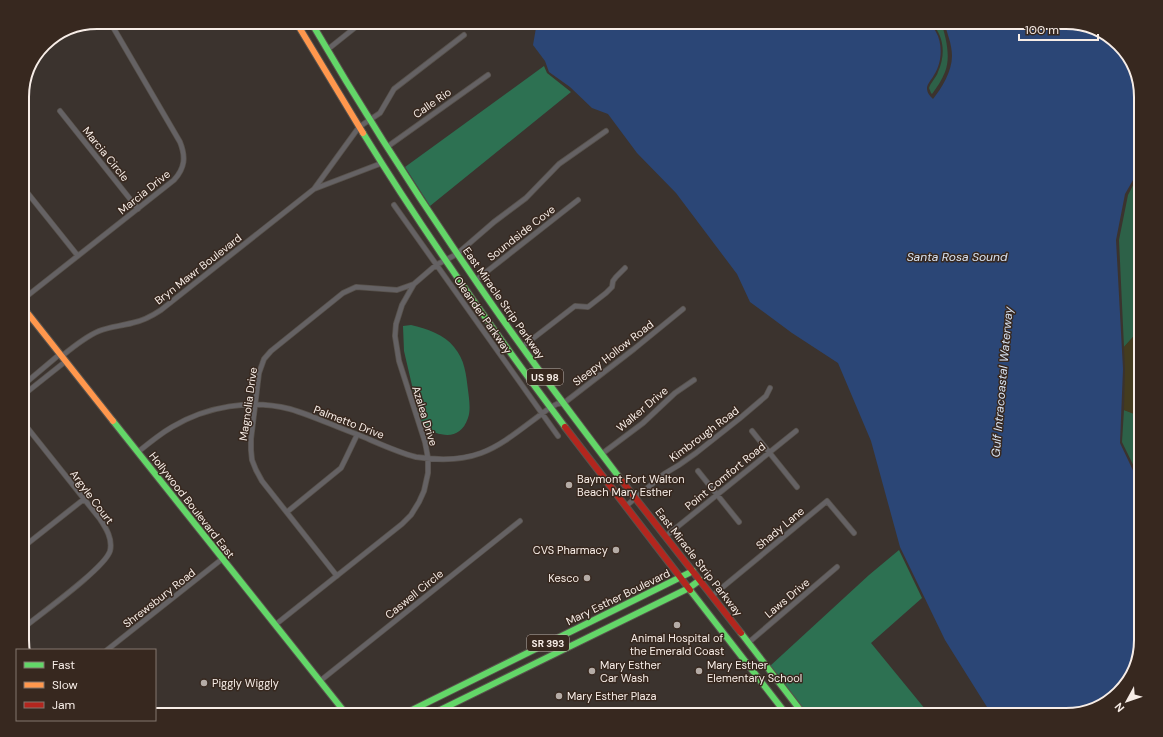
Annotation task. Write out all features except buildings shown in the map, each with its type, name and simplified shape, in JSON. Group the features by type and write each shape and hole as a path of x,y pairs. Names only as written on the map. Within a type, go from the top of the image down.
{"main road":[{"name":"East Miracle Strip Parkway","path":"300,29 382,163 486,319 626,506 783,708"},
{"name":"East Miracle Strip Parkway","path":"315,29 387,147 457,254 522,347 799,708"},
{"name":"Hollywood Boulevard East","path":"29,315 341,708"},
{"name":"Mary Esther Boulevard","path":"416,708 693,571"},
{"name":"Mary Esther Boulevard","path":"444,708 689,588 700,580"}],"street":[{"name":"Marcia Drive","path":"29,294 179,174 183,166 184,154 180,142 114,29"},
{"path":"328,50 354,29"},
{"path":"359,127 380,113 394,89 464,35"},
{"name":"Calle Rio","path":"387,147 488,75"},
{"name":"Marcia Circle","path":"60,111 138,208"},
{"name":"Bryn Mawr Boulevard","path":"29,389 82,340 108,328 134,323 161,310 314,189 359,127"},
{"name":"Azalea Drive","path":"275,625 396,529 410,515 419,502 424,491 428,473 428,458 425,442 399,361 395,336 399,312 414,284 436,265 457,254 494,222 526,198 559,164 606,131"},
{"name":"Bryn Mawr Boulevard","path":"314,189 382,163"},
{"path":"29,195 78,256"},
{"name":"Soundside Cove","path":"476,280 578,200"},
{"name":"Oleander Parkway","path":"394,205 558,436"},
{"path":"522,347 575,306 590,306 610,290 613,281 625,268"},
{"name":"Magnolia Drive","path":"337,576 262,480 252,460 250,450 259,373 264,360 271,351 348,290 356,288 397,290 414,284"},
{"name":"Sleepy Hollow Road","path":"551,407 564,403 634,349 683,308"},
{"name":"Bryn Mawr Boulevard","path":"29,381 63,357"},
{"name":"Walker Drive","path":"603,453 643,423 675,393 694,380"},
{"name":"Kimbrough Road","path":"626,506 664,474 685,461 739,419 766,396 770,388"},
{"name":"Palmetto Drive","path":"138,452 172,427 196,415 222,407 267,405 291,410 409,455 436,460 462,458 486,451 503,443 551,407"},
{"name":"Argyle Court","path":"29,431 100,519 110,542 110,550 107,557 95,570 29,622"},
{"path":"752,431 797,487"},
{"name":"Point Comfort Road","path":"666,536 796,431"},
{"path":"287,512 341,468 357,435"},
{"path":"698,471 740,522"},
{"path":"29,542 84,499"},
{"name":"Shady Lane","path":"712,596 827,501 854,533"},
{"name":"Caswell Circle","path":"320,681 520,521"},
{"name":"Shrewsbury Road","path":"108,649 222,559"},
{"name":"Laws Drive","path":"748,643 838,567"}],"green space":[{"path":"936,29 943,29 946,40 948,60 941,81 932,94 929,88 941,65 943,52 939,33"},
{"path":"544,66 547,73 571,92 430,206 405,167"},
{"path":"1134,183 1134,336 1124,347 1119,240 1128,195"},
{"path":"411,325 440,335 450,342 461,357 467,378 469,411 465,425 455,434 443,435 423,427 404,351 403,326"},
{"path":"1124,410 1134,414 1134,467 1122,442"},
{"path":"899,550 922,598 871,643 924,708 803,708 770,666 869,575"}],"sand":[{"path":"1133,337 1134,414 1124,410 1124,347"}],"water":[{"name":"Santa Rosa Sound","path":"536,29 934,29 940,42 941,54 937,70 927,86 928,93 933,99 946,79 952,62 951,47 946,29 1066,29 1084,31 1104,40 1114,49 1125,63 1129,71 1132,79 1134,97 1134,178 1125,194 1116,240 1123,369 1120,443 1134,473 1134,640 1132,658 1129,666 1120,681 1107,681 1107,694 1096,701 1079,707 988,708 945,640 900,547 871,441 838,363 792,333 750,302 737,274 676,193 637,153 608,114 592,108 570,87 549,72 545,61 533,45"}],"traffic: fast":[{"path":"315,29 367,116 447,238 524,349 622,481"},
{"path":"363,133 461,282 565,427"},
{"path":"113,421 341,708"},
{"path":"416,708 693,571"},
{"path":"444,708 689,588 700,580"},
{"path":"690,590 782,708"},
{"path":"741,633 799,708"}],"traffic: slow":[{"path":"300,29 363,133"},
{"path":"29,315 113,421"}],"traffic: jam":[{"path":"565,427 690,590"},
{"path":"622,481 741,633"}],"place":[{"name":"Baymont Fort Walton Beach Mary Esther","path":"569,485"},
{"name":"CVS Pharmacy","path":"616,550"},
{"name":"Kesco","path":"587,578"},
{"name":"Animal Hospital of the Emerald Coast","path":"677,625"},
{"name":"Mary Esther Car Wash","path":"592,671"},
{"name":"Mary Esther Elementary School","path":"699,671"},
{"name":"Piggly Wiggly","path":"204,683"},
{"name":"Mary Esther Plaza","path":"559,696"}],"water label":[{"name":"Gulf Intracoastal Waterway","path":"1002,382"}]}
